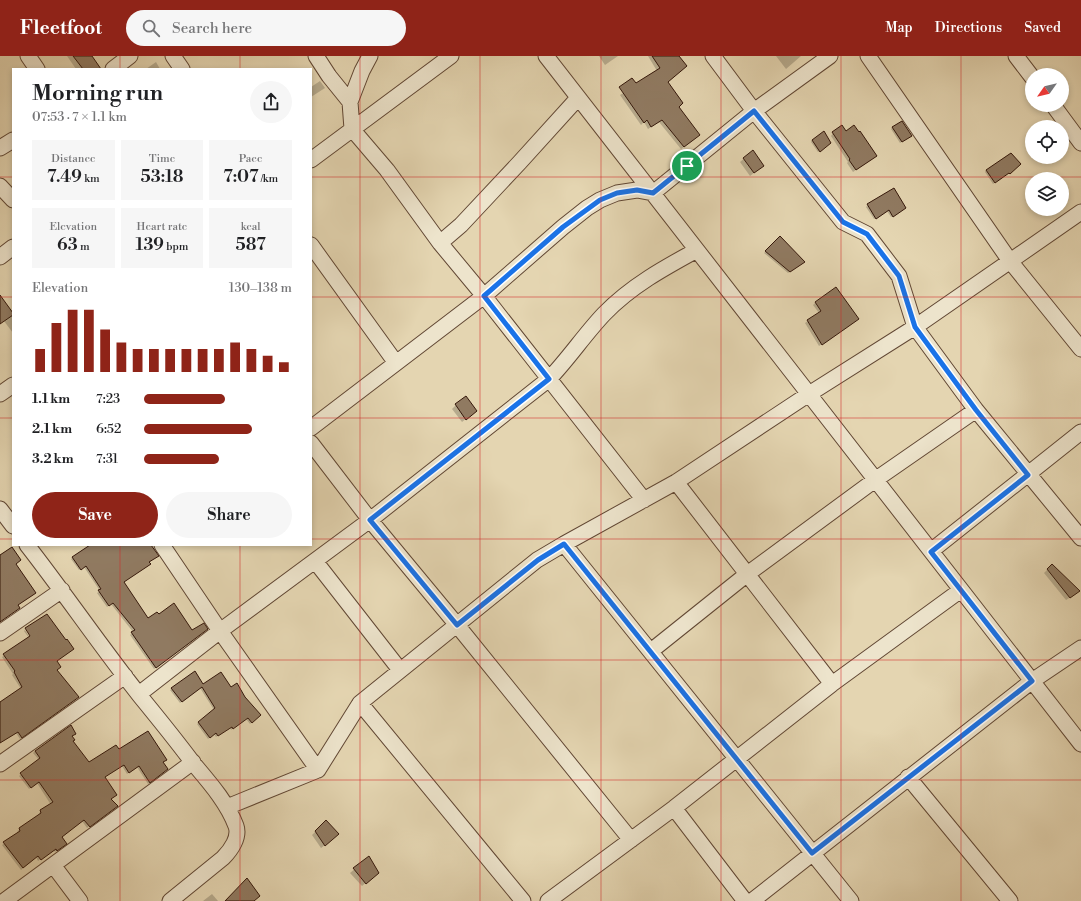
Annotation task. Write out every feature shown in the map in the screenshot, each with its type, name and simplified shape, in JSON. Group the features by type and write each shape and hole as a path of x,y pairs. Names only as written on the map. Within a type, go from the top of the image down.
{"street":[{"path":"28,56 37,68"},
{"path":"114,68 130,56"},
{"path":"173,56 181,68"},
{"path":"316,56 329,76 350,102"},
{"path":"370,56 362,71 350,102 352,129 387,170 440,243 484,296 644,500"},
{"path":"312,159 451,56"},
{"path":"546,56 1081,744"},
{"path":"713,56 754,111 843,222 867,234 899,276 915,327 976,410 1081,538"},
{"path":"312,427 484,296 563,227 600,200 617,193 637,190 653,193 754,111 830,56"},
{"path":"868,56 1010,261 1081,349"},
{"path":"1016,56 1025,68"},
{"path":"440,243 460,225 520,162 578,98"},
{"path":"1058,112 1081,142"},
{"path":"0,148 12,141"},
{"path":"0,186 12,199"},
{"path":"227,808 318,770 360,703 538,560 676,482 808,394 915,327 1081,212"},
{"path":"312,246 396,363"},
{"path":"0,257 12,248"},
{"path":"139,694 220,631 370,520 549,379 564,364 591,328 619,300 660,270 697,250"},
{"path":"0,394 12,386"},
{"path":"650,651 746,574 875,480 976,410"},
{"path":"931,552 1081,432"},
{"path":"312,445 370,520 631,840"},
{"path":"676,482 832,684"},
{"path":"0,509 12,525"},
{"path":"564,544 850,901"},
{"path":"28,546 62,590 124,676 193,762 227,808 236,827 236,838 230,850 223,858 170,901"},
{"path":"163,546 220,631 318,770"},
{"path":"315,561 400,670"},
{"path":"0,633 62,590"},
{"path":"548,901 674,808 832,684 961,590"},
{"path":"752,901 1032,681 1081,648"},
{"path":"0,764 124,676"},
{"path":"360,703 523,901"},
{"path":"4,901 193,762"},
{"path":"908,777 1010,901"},
{"path":"674,808 745,901"},
{"path":"53,865 80,901"}],"building":[{"path":"73,56 92,56 100,68 82,68"},
{"path":"652,56 679,56 687,66 668,82 683,103 679,107 700,135 684,147 662,120 651,127 647,120 644,123 619,87 632,78 636,83 660,68"},
{"path":"902,121 912,136 902,142 892,127"},
{"path":"842,125 846,131 854,125 859,132 860,131 877,156 856,170 832,132"},
{"path":"824,131 831,143 820,152 812,140"},
{"path":"753,150 764,166 754,173 743,158"},
{"path":"1011,153 1021,164 1010,174 1009,173 995,183 986,170"},
{"path":"894,188 906,208 893,217 889,210 876,219 867,204"},
{"path":"780,236 805,262 790,272 765,251"},
{"path":"836,287 859,319 822,345 807,320 821,311 815,302"},
{"path":"0,295 12,312 12,316 0,324"},
{"path":"466,396 477,411 466,420 455,404"},
{"path":"88,546 152,546 159,556 149,562 151,564 124,582 148,618 157,612 159,614 174,603 192,630 204,623 208,629 156,668 131,632 135,630 113,603 109,606 98,590 101,589 86,566 81,570 72,557"},
{"path":"12,547 21,560 16,564 36,593 18,605 20,608 0,622 0,555"},
{"path":"1052,564 1080,591 1070,598 1047,569"},
{"path":"47,614 74,649 57,661 61,667 57,670 79,697 22,738 18,732 0,743 0,702 22,687 14,672 15,671 3,654 30,636 25,628"},
{"path":"195,671 203,684 221,672 231,687 237,683 245,697 261,715 252,723 248,718 233,729 232,727 218,736 216,733 210,738 198,722 215,708 202,687 182,702 171,688"},
{"path":"71,725 76,734 72,736 75,740 73,741 89,762 116,745 119,749 148,731 167,760 163,762 168,769 150,783 139,766 129,773 124,765 105,777 117,795 111,799 118,806 90,827 84,820 62,837 67,844 57,851 56,849 41,860 38,856 23,868 3,842 20,831 19,828 41,813 40,810 53,802 39,782 31,788 20,773 40,758 35,751"},
{"path":"326,820 339,834 325,846 315,831"},
{"path":"369,856 379,873 366,884 353,868"},
{"path":"247,878 260,896 254,901 225,901"}],"route":[{"path":"754,111 843,222 867,234 899,276 915,327 976,410 1028,475 931,552 1032,681 812,853 564,544 538,560 457,625 370,520 549,379 484,296 587,208 600,200 617,193 637,190 653,193 687,166 754,111"}]}
